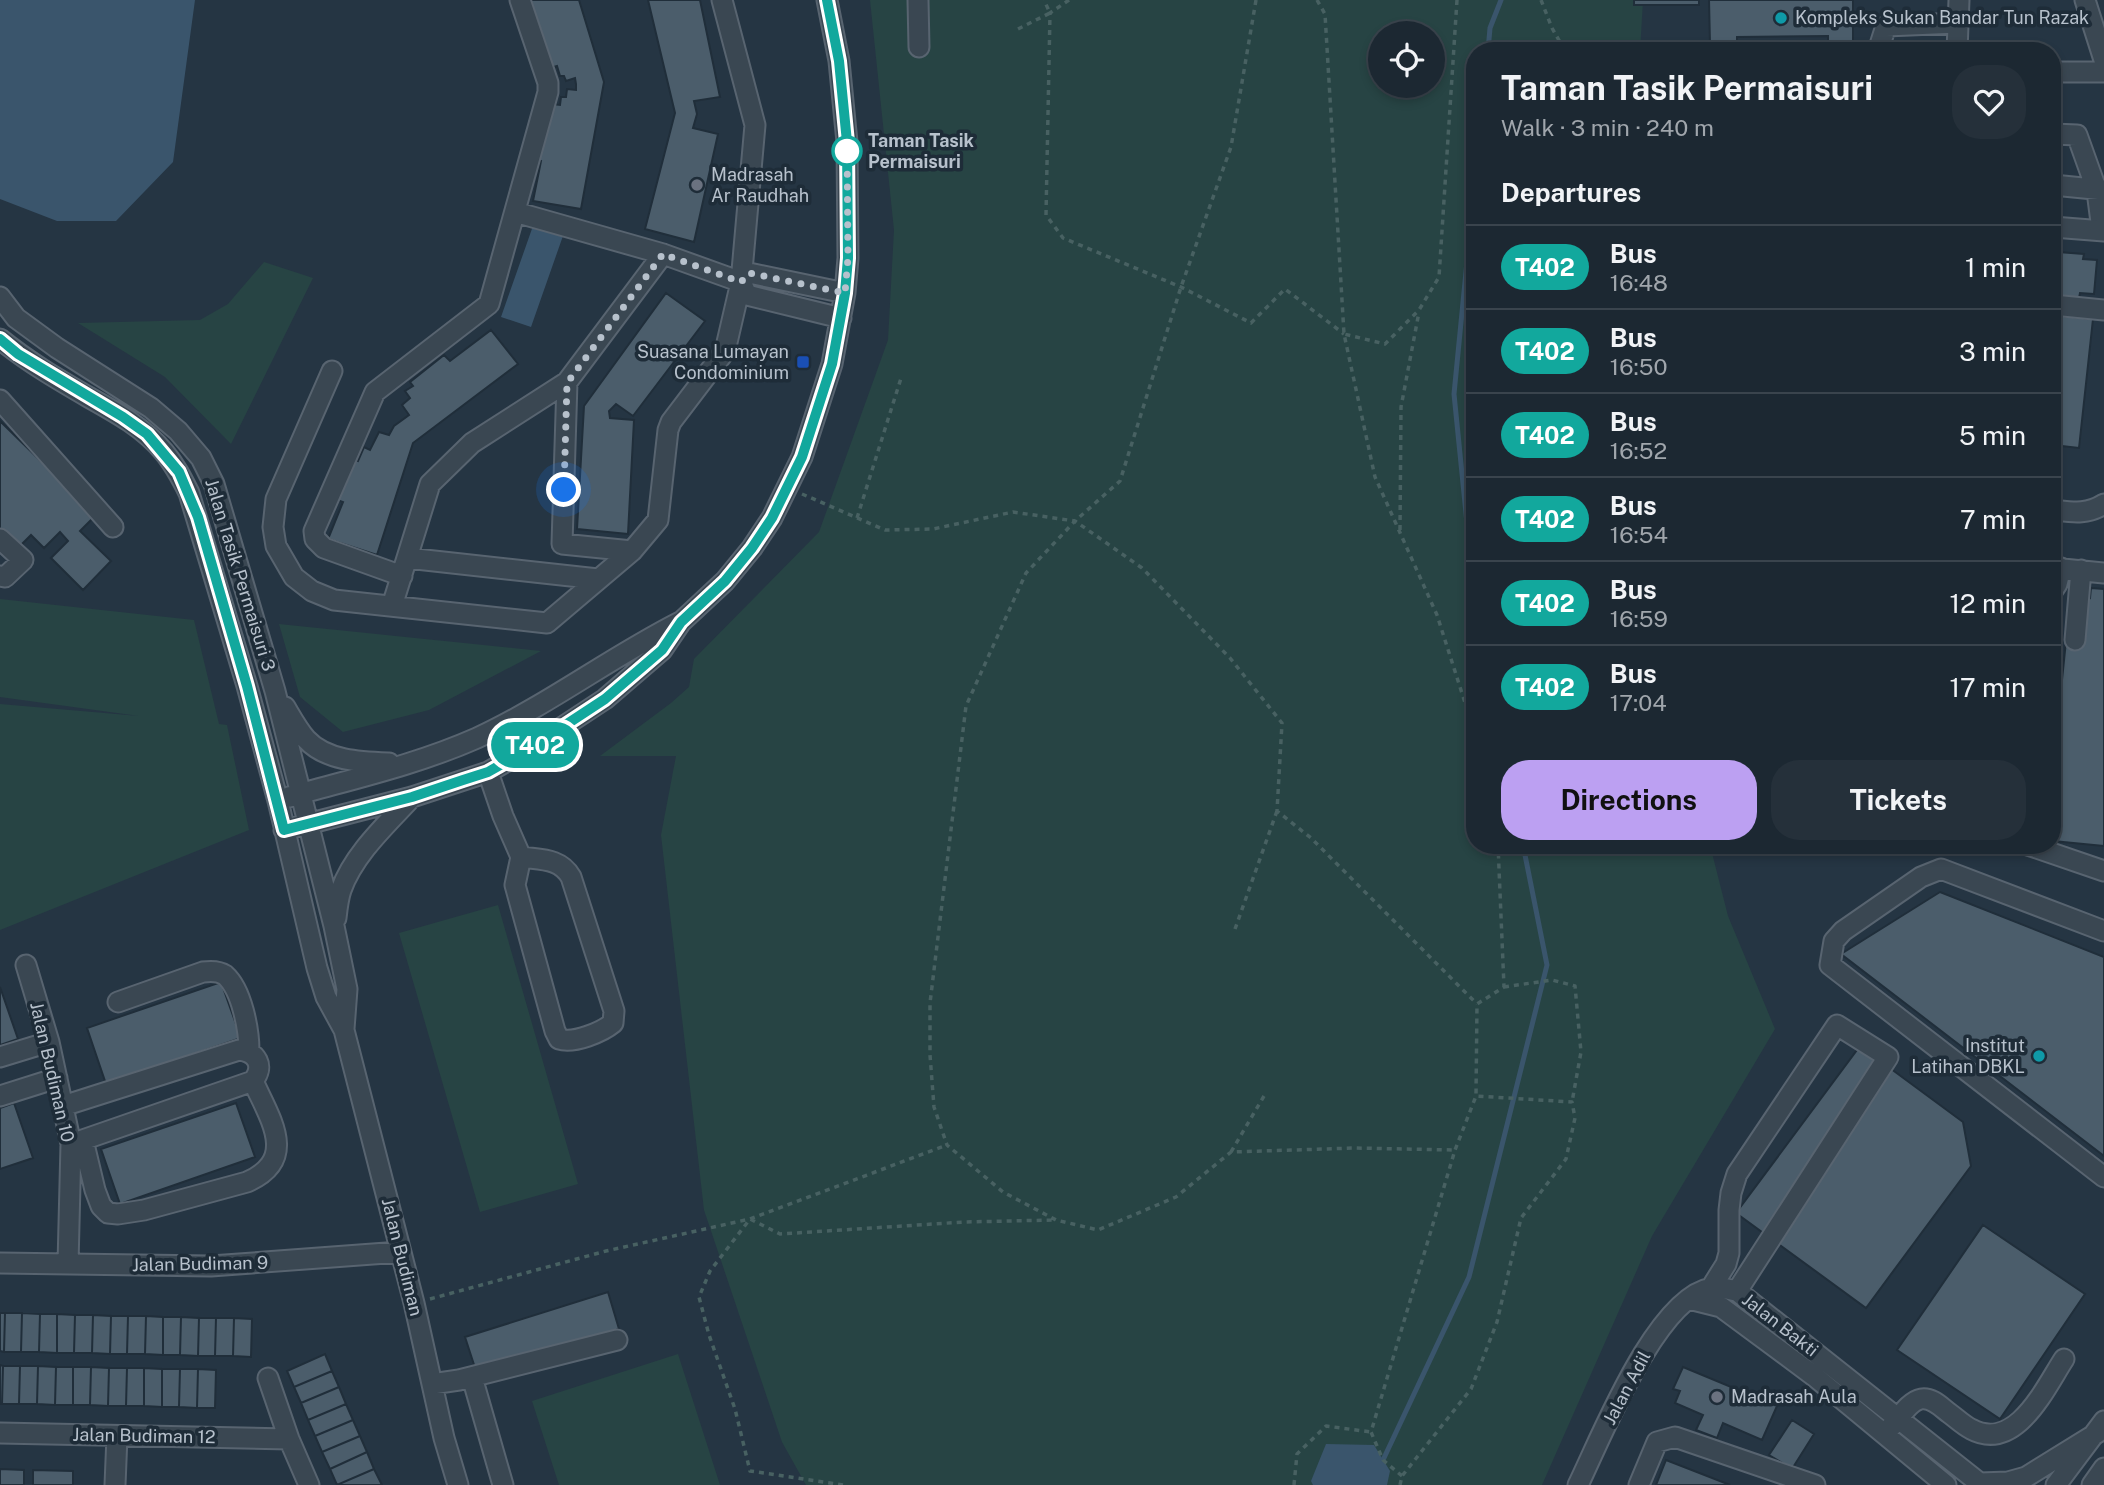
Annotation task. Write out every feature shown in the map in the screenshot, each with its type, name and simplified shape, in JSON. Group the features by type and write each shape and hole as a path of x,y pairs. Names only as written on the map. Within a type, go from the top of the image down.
{"street":[{"path":"520,0 548,83 548,92 489,304 375,392 314,531 315,538 324,548 405,567 598,579"},
{"path":"332,371 276,499 273,527 276,546 294,577 312,591 334,600 547,623 632,551 658,520 668,430 671,422 725,351 741,282 755,125 722,0"},
{"path":"284,830 412,797 488,772 532,747 605,699 662,650 681,622 725,581 772,518 802,457 832,364 845,293 848,258 847,142 839,61 827,0"},
{"path":"1958,42 1959,0"},
{"path":"2085,0 2104,60"},
{"path":"919,47 923,2"},
{"path":"1880,42 1886,26 1958,23"},
{"path":"2061,72 2104,72"},
{"path":"2061,134 2077,135 2100,191 2103,231 2061,228"},
{"path":"2061,186 2100,191"},
{"path":"514,212 663,254 741,282 747,295 841,318"},
{"path":"393,606 430,484 472,443 567,383 663,254"},
{"path":"741,282 749,273 845,293"},
{"name":"Jalan Tasik Permaisuri 3","path":"0,297 8,324 57,348 152,408 178,431 201,458 224,511 309,824"},
{"path":"2061,306 2104,310"},
{"name":"Jalan Tasik Permaisuri 3","path":"0,338 18,354 147,434 179,472 198,517 284,830"},
{"path":"567,383 562,544 632,551"},
{"path":"0,401 113,527"},
{"path":"2061,511 2082,513 2104,504"},
{"path":"0,539 23,560 5,577 0,576"},
{"path":"2061,568 2104,573"},
{"path":"2075,640 2081,570"},
{"path":"278,801 413,763 477,738 585,680 652,636 681,622"},
{"path":"275,691 307,740 334,757 366,762 413,763"},
{"path":"488,772 521,857 515,885 555,1031 559,1039 566,1041 605,1029 613,1023 614,1011 571,877 565,867 551,861 521,857"},
{"path":"334,926 341,890 354,866 369,844 412,797"},
{"name":"Jalan Budiman","path":"309,824 347,989 344,1030"},
{"name":"Jalan Budiman","path":"284,830 317,968 326,997 344,1030 414,1303 444,1438 458,1485"},
{"path":"2054,854 2104,871"},
{"path":"2104,931 1941,869 1921,877 1843,931 1834,941 1830,964 2104,1177"},
{"name":"Jalan Budiman 10","path":"26,965 49,1042 63,1106 77,1142 68,1264"},
{"path":"118,1002 203,972 224,974 237,994 249,1031 249,1051"},
{"path":"1689,1299 1711,1288 1726,1264 1731,1193 1737,1174 1837,1025 1888,1057 1737,1291"},
{"path":"0,1057 49,1042"},
{"path":"63,1106 239,1050 249,1051 257,1057 258,1075 253,1081 77,1142 101,1206 108,1213 118,1214 144,1210 247,1182 270,1167 277,1156 275,1131 253,1081"},
{"path":"0,1096 57,1077"},
{"name":"Jalan Budiman 9","path":"0,1263 211,1266 400,1252"},
{"name":"Jalan Bakti","path":"1711,1288 1737,1291 1981,1484"},
{"name":"Jalan Bakti","path":"1689,1299 1721,1307 1814,1376 1946,1485"},
{"name":"Jalan Adil","path":"1578,1485 1622,1393 1659,1329 1689,1299"},
{"path":"432,1384 472,1377 617,1340"},
{"path":"1885,1434 1914,1402 1922,1399 1932,1400 1972,1430 1996,1433 2008,1429 2024,1420 2064,1359"},
{"path":"472,1377 503,1485"},
{"path":"268,1378 289,1439 309,1485"},
{"path":"1981,1484 2008,1482 2026,1476 2100,1427"},
{"path":"2056,1485 2100,1427"},
{"name":"Jalan Budiman 12","path":"0,1433 289,1439"},
{"path":"116,1485 117,1436"},
{"path":"1639,1485 1657,1442 1675,1437 1815,1485"},
{"path":"2092,1485 2104,1468"}],"path":[{"path":"1044,0 1050,13 1046,215 1063,238 1181,287 1251,323 1285,289 1344,334 1385,344 1419,310 1439,277 1457,0"},
{"path":"1018,29 1069,0"},
{"path":"1256,0 1231,147 1181,287 1120,481 1075,521 1026,573 966,706 930,1003 930,1055 934,1107 947,1145 1003,1192 1056,1220 1098,1230 1176,1197 1231,1152 1264,1096"},
{"path":"1317,0 1325,14 1344,334 1375,477 1437,615 1466,706"},
{"path":"1541,0 1561,42"},
{"path":"1400,531 1401,407 1419,310"},
{"path":"858,519 902,375"},
{"path":"787,487 885,530 933,529 1013,512 1075,521 1142,568 1230,658 1282,723 1277,811 1236,929"},
{"path":"1277,811 1311,838 1477,1004 1476,1096 1455,1150 1371,1432 1383,1460 1402,1476"},
{"path":"1498,854 1504,987"},
{"path":"1400,1485 1402,1476 1471,1389 1497,1322 1521,1218 1566,1159 1575,1118 1572,1102 1581,1052 1575,986 1552,980 1504,987 1477,1004"},
{"path":"1476,1096 1572,1102"},
{"path":"414,1303 606,1251 750,1219 947,1145"},
{"path":"1231,1152 1355,1148 1455,1150"},
{"path":"750,1219 780,1234 964,1222 1056,1220"},
{"path":"750,1219 710,1271 699,1297 709,1335 735,1409 750,1471 843,1485"},
{"path":"1294,1485 1297,1454 1326,1426 1371,1432"}],"green space":[{"name":"Taman Tasik Permaisuri","path":"870,0 1643,0 1641,42 1466,42 1466,854 1712,854 1728,916 1775,1029 1652,1236 1542,1485 806,1485 782,1442 704,1210 661,835 676,756 600,756 689,687 694,659 819,532 888,340 894,230"},
{"path":"264,262 313,278 231,444 165,377 78,323 200,320 228,304"},
{"path":"0,599 194,620 219,724 227,725 249,830 0,930 0,704 139,716 0,697"},
{"path":"279,624 541,651 429,710 343,732 300,697"},
{"path":"498,905 578,1184 480,1212 399,933"},
{"path":"678,1354 720,1485 559,1485 532,1401"}],"water":[{"path":"0,0 195,0 173,162 116,221 57,221 0,199"},
{"path":"534,223 564,233 531,327 501,317"},
{"path":"1326,1444 1374,1445 1390,1471 1387,1485 1313,1485 1311,1481"}],"building":[{"path":"527,0 579,0 604,82 581,209 533,201 541,161 534,159 552,104 560,105 561,97 566,97 567,89 576,90 576,84 575,78 566,81 564,76 560,76 557,66 550,68"},
{"path":"648,0 700,0 720,97 694,101 697,114 693,128 718,134 694,242 645,229 675,113"},
{"path":"1634,0 1699,0 1699,5 1634,5"},
{"name":"Kompleks Sukan Bandar Tun Razak","path":"1709,0 1853,0 1853,42 1828,42 1828,36 1737,37 1737,42 1710,42"},
{"path":"2061,252 2084,254 2083,259 2097,260 2094,294 2080,293 2079,298 2061,301"},
{"path":"666,293 705,321 633,416 616,404 609,411 610,418 634,420 628,534 577,529 584,406"},
{"path":"2061,316 2093,319 2079,448 2061,446"},
{"path":"491,330 518,364 413,443 377,555 328,539 343,502 337,500 352,459 358,461 364,447 370,450 379,432 389,435 394,426 409,415 402,405 410,398 405,391 413,386 410,382 444,355 450,361"},
{"path":"0,421 96,515 80,531 111,561 83,590 51,558 68,541 60,532 44,548 31,535 16,550 0,534"},
{"path":"2091,588 2104,589 2104,846 2061,842 2061,689 2066,641 2079,643 2083,597 2090,598"},
{"name":"Institut Latihan DBKL","path":"1940,892 2104,957 2104,1156 1841,954"},
{"path":"221,982 241,1038 106,1084 87,1028"},
{"path":"0,987 18,1039 0,1045"},
{"path":"1860,1046 1963,1122 1971,1166 1866,1308 1736,1213"},
{"path":"14,1103 33,1158 0,1169 0,1108"},
{"path":"236,1103 255,1157 120,1204 101,1149"},
{"path":"1983,1225 2085,1294 2000,1419 1897,1350"},
{"path":"608,1292 619,1329 477,1374 465,1337"},
{"path":"0,1313 5,1313 4,1352 0,1351"},
{"path":"5,1313 22,1313 21,1352 4,1352"},
{"path":"22,1313 40,1314 39,1352 21,1352"},
{"path":"40,1314 57,1314 57,1353 39,1352"},
{"path":"57,1314 75,1315 74,1353 57,1353"},
{"path":"75,1315 93,1315 92,1353 74,1353"},
{"path":"93,1315 111,1316 110,1354 92,1353"},
{"path":"111,1316 128,1316 127,1354 110,1354"},
{"path":"128,1316 146,1316 145,1354 127,1354"},
{"path":"146,1316 163,1317 163,1355 145,1354"},
{"path":"163,1317 181,1317 180,1355 163,1355"},
{"path":"181,1317 199,1318 198,1356 180,1355"},
{"path":"199,1318 216,1318 215,1356 198,1356"},
{"path":"216,1318 234,1318 233,1356 215,1356"},
{"path":"234,1318 252,1319 251,1357 233,1356"},
{"path":"325,1354 332,1371 294,1387 287,1371"},
{"path":"0,1365 3,1366 2,1404 0,1404"},
{"path":"3,1366 20,1366 19,1404 2,1404"},
{"path":"20,1366 38,1366 37,1404 19,1404"},
{"path":"38,1366 56,1367 55,1405 37,1404"},
{"path":"56,1367 73,1367 73,1405 55,1405"},
{"path":"73,1367 91,1367 90,1405 73,1405"},
{"path":"91,1367 109,1368 108,1406 90,1405"},
{"name":"Madrasah Aula","path":"1683,1367 1777,1406 1762,1440 1723,1423 1717,1438 1696,1430 1703,1415 1675,1403 1680,1391 1673,1389"},
{"path":"109,1368 127,1368 126,1406 108,1406"},
{"path":"127,1368 144,1368 144,1406 126,1406"},
{"path":"144,1368 162,1369 162,1407 144,1406"},
{"path":"162,1369 180,1369 179,1407 162,1407"},
{"path":"180,1369 198,1369 197,1408 179,1407"},
{"path":"198,1369 216,1370 215,1408 197,1408"},
{"path":"332,1371 339,1387 301,1403 294,1387"},
{"path":"339,1387 346,1404 308,1420 301,1403"},
{"path":"346,1404 353,1420 315,1436 308,1420"},
{"path":"353,1420 360,1436 322,1452 315,1436"},
{"path":"1792,1420 1814,1434 1792,1469 1769,1455"},
{"path":"360,1436 367,1452 330,1469 322,1452"},
{"path":"367,1452 374,1469 337,1485 330,1469"},
{"path":"1666,1460 1730,1485 1656,1485"},
{"path":"0,1469 24,1470 24,1485 0,1485"},
{"path":"374,1469 382,1485 337,1485"},
{"path":"33,1470 73,1471 73,1485 33,1485"}],"waterway":[{"path":"1489,42 1490,28 1501,0"},
{"path":"1466,272 1454,394 1466,513"},
{"path":"1383,1460 1469,1277 1547,965 1525,854"}],"bus line":[{"name":"T402","path":"0,339 18,354 147,434 179,472 198,517 247,686 284,830 412,797 488,772 605,699 662,650 681,622 725,581 752,548 772,518 802,457 832,364 845,293 848,258 847,142 839,61 827,0"}],"place":[{"name":"Kompleks Sukan Bandar Tun Razak","path":"1781,18"},
{"name":"Taman Tasik Permaisuri","path":"847,151"},
{"name":"Madrasah Ar Raudhah","path":"697,185"},
{"name":"Suasana Lumayan Condominium","path":"803,362"},
{"name":"Institut Latihan DBKL","path":"2039,1056"},
{"name":"Madrasah Aula","path":"1717,1397"}],"route":[{"path":"564,490 567,383 663,254 741,282 749,273 845,293 848,258 847,142 847,151"}]}
